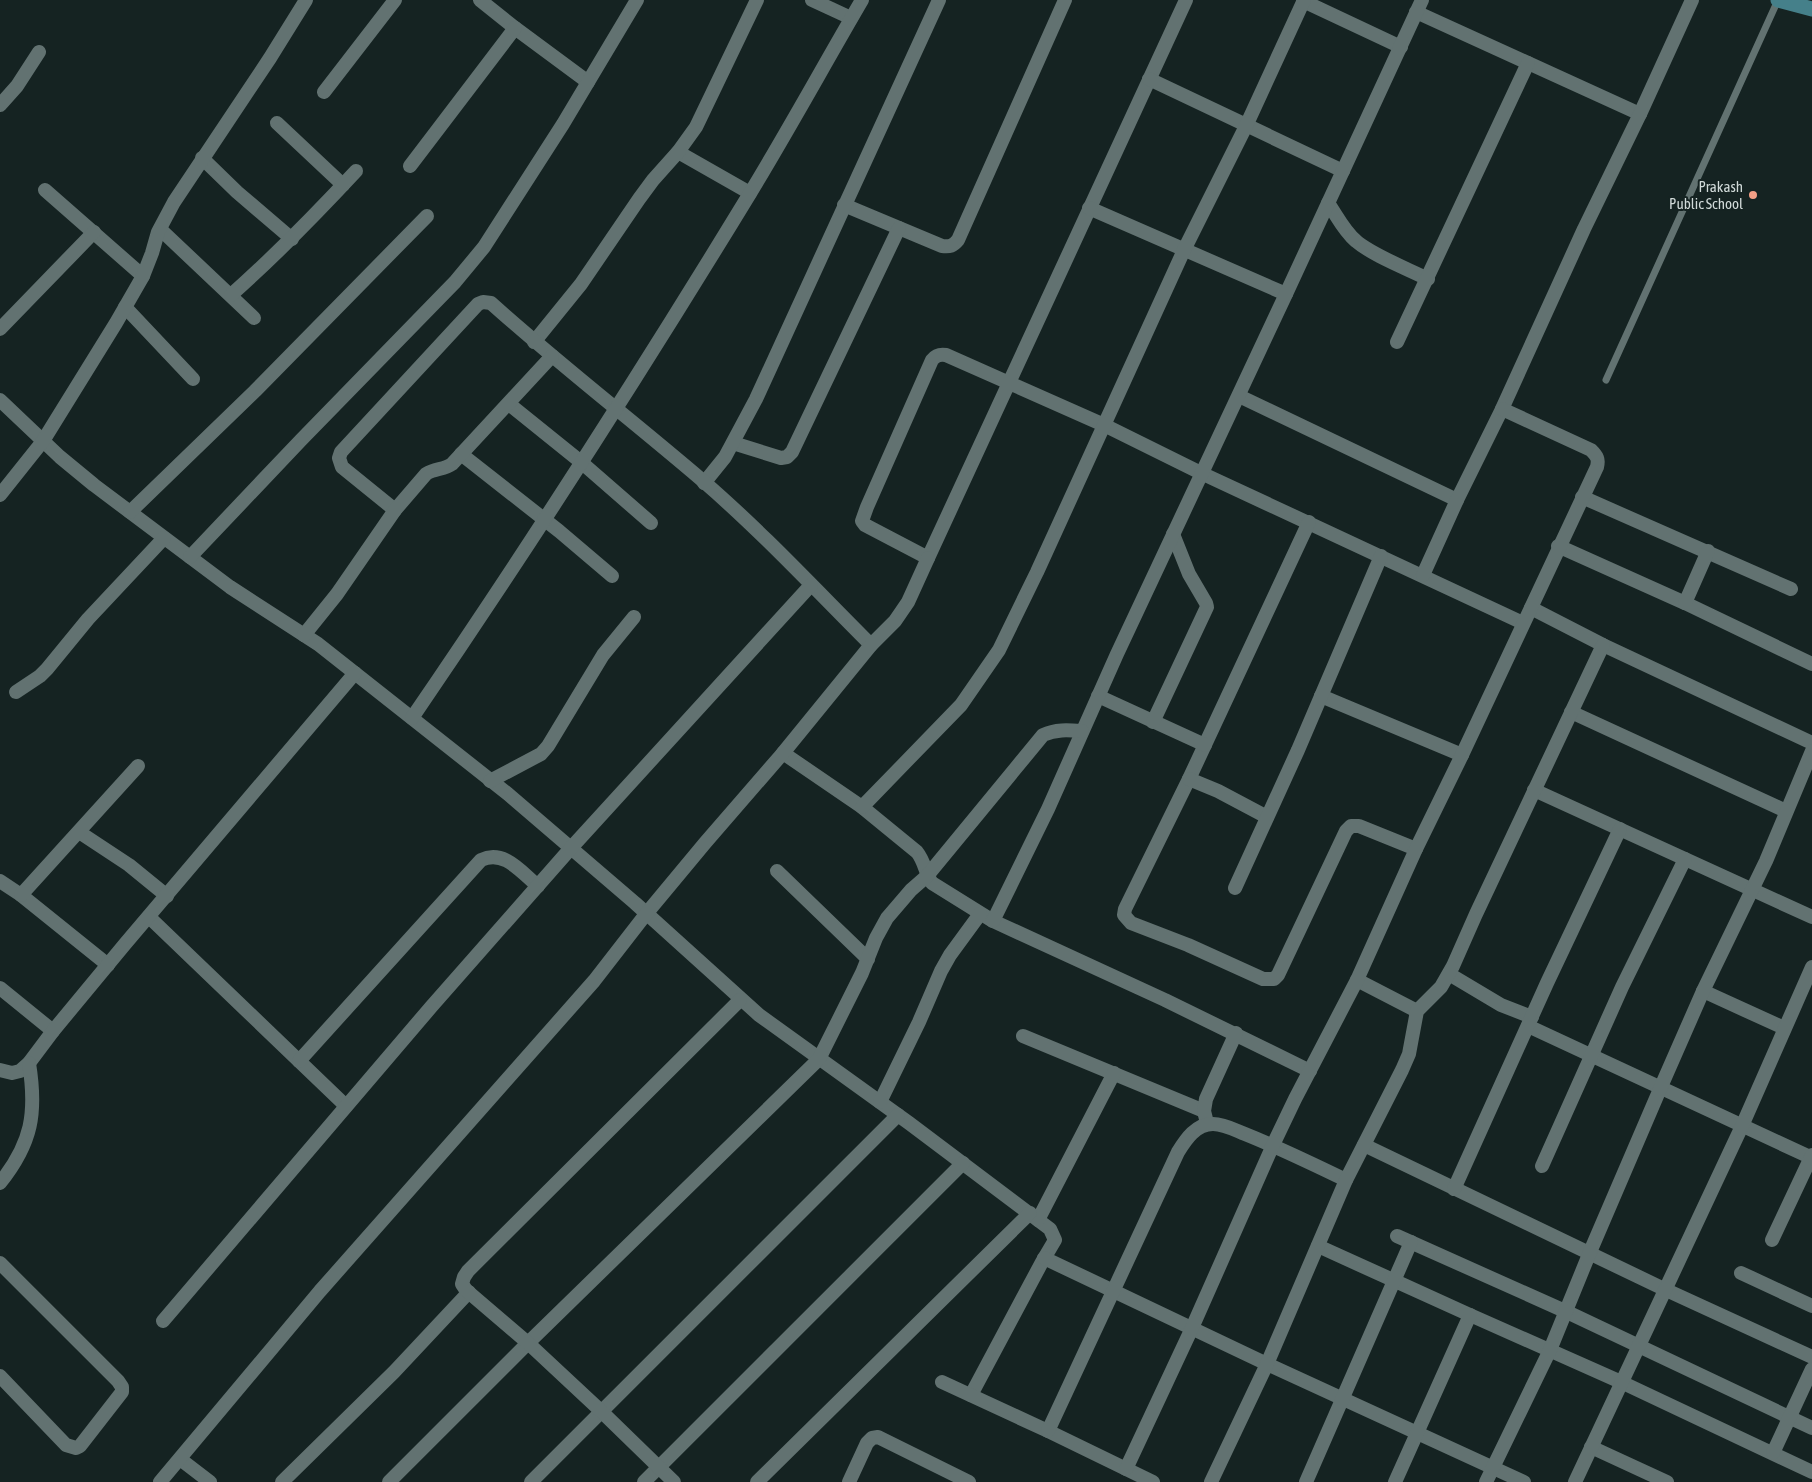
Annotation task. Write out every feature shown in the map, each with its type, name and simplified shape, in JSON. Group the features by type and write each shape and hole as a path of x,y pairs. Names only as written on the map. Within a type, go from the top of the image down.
{"street":[{"path":"0,495 43,441 143,276 160,229 174,202 270,58 306,0"},
{"path":"324,92 395,0"},
{"path":"480,0 588,82"},
{"path":"190,557 476,259 588,82 637,0"},
{"path":"534,342 581,284 612,236 696,127 757,0"},
{"path":"812,0 852,18"},
{"path":"412,718 545,521 616,409 750,193 862,0"},
{"path":"704,483 725,457 756,399 939,0"},
{"path":"844,205 942,246 954,246 1065,0"},
{"path":"160,1482 320,1291 594,981 646,914 783,753 871,645 903,610 1010,383 1186,0"},
{"path":"862,807 961,705 999,650 1037,572 1184,250 1246,126 1303,0 1400,47"},
{"path":"1423,576 1692,0"},
{"path":"1778,0 1812,9"},
{"path":"993,921 1048,809 1201,473 1239,396 1419,6 1528,63 1640,114"},
{"path":"410,166 515,28"},
{"path":"0,105 21,80 39,52"},
{"path":"1397,342 1528,63"},
{"path":"1149,79 1343,172"},
{"path":"276,123 343,185"},
{"path":"678,152 750,193"},
{"path":"202,158 292,239"},
{"path":"231,295 292,239 356,171"},
{"path":"45,190 143,276"},
{"path":"1328,203 1348,233 1356,241 1428,279"},
{"path":"1089,208 1286,294"},
{"path":"130,512 255,391 427,216"},
{"path":"733,443 781,458 787,457 792,452 899,228"},
{"path":"160,229 254,318"},
{"path":"0,329 94,232"},
{"path":"394,510 342,467 338,458 344,447 478,304 483,302 491,304 704,483 871,645"},
{"path":"125,307 193,379"},
{"path":"928,558 865,525 862,521 932,360 936,356 946,355 1104,425 1201,473 1523,623"},
{"path":"304,635 337,594 394,510 426,474 432,470 447,467 461,454 552,356"},
{"path":"1239,396 1457,500"},
{"path":"0,400 43,441 94,485 230,587 304,635 355,673 490,781 571,848 740,1000 1050,1229 1055,1236 1055,1240 971,1396"},
{"path":"508,404 581,462 651,523"},
{"path":"1126,1469 1192,1328 1273,1145 1358,980 1416,849 1597,467 1598,460 1591,450 1502,409"},
{"path":"461,454 612,576"},
{"path":"1582,496 1791,588"},
{"path":"1308,522 1190,779 1124,915 1132,923 1188,945 1263,979 1274,979 1278,975 1346,831 1351,826 1359,826 1416,849"},
{"path":"1154,722 1206,611 1206,603 1189,574 1173,534"},
{"path":"16,692 47,669 88,618 164,538"},
{"path":"1558,546 1685,603 1812,664"},
{"path":"1685,603 1708,551"},
{"path":"1235,888 1321,696 1380,556"},
{"path":"163,1321 431,1006 571,848 811,585"},
{"path":"1530,608 1603,645 1812,744"},
{"path":"490,781 541,754 548,746 603,655 634,617"},
{"path":"1211,1482 1268,1364 1346,1180 1409,1054 1417,1011 1441,987 1449,974 1603,645"},
{"path":"0,1070 12,1073 20,1071 29,1063 108,965 355,673"},
{"path":"1098,696 1205,745"},
{"path":"1321,696 1462,755"},
{"path":"1571,712 1786,811"},
{"path":"389,1482 528,1343 819,1059 887,918 911,890 927,876 1044,735 1061,730 1082,731"},
{"path":"1486,1482 1567,1312 1590,1252 1660,1089 1703,991 1753,890 1812,751"},
{"path":"783,753 862,807 917,852 923,859 927,876 932,883 980,914 1236,1034 1310,1071"},
{"path":"20,895 138,766"},
{"path":"1190,779 1218,791 1267,817"},
{"path":"1534,790 1812,917"},
{"path":"1454,1189 1592,886 1620,829"},
{"path":"79,832 128,865 167,896"},
{"path":"300,1061 481,860 489,856 506,859 538,886"},
{"path":"1542,1166 1622,987 1685,859"},
{"path":"777,871 868,959"},
{"path":"0,881 108,965"},
{"path":"880,1102 919,1022 941,971 950,955 980,914"},
{"path":"149,917 346,1106"},
{"path":"1575,1482 1742,1126 1812,967"},
{"path":"1449,974 1591,1056 1812,1157 1772,1240"},
{"path":"1358,980 1417,1011"},
{"path":"0,988 53,1031"},
{"path":"1703,991 1784,1028"},
{"path":"674,1482 602,1412 462,1284 468,1271 740,1000"},
{"path":"1207,1125 1204,1111 1209,1090 1236,1034"},
{"path":"1023,1036 1204,1111"},
{"path":"0,1183 7,1175 28,1138 33,1105 29,1063"},
{"path":"757,1482 1034,1216 1114,1073"},
{"path":"531,1482 898,1115"},
{"path":"1048,1431 1112,1290 1178,1152 1193,1132 1207,1125 1221,1125 1273,1145 1346,1180"},
{"path":"1364,1145 1664,1289 1812,1357"},
{"path":"644,1482 963,1163"},
{"path":"1397,1236 1567,1312 1812,1428"},
{"path":"1306,1482 1411,1242"},
{"path":"1318,1246 1621,1382 1812,1472"},
{"path":"1044,1258 1524,1482"},
{"path":"0,1263 118,1381 122,1387 122,1392 80,1446 71,1447 66,1445 0,1376"},
{"path":"1741,1273 1812,1306"},
{"path":"282,1482 394,1372 469,1292"},
{"path":"1395,1482 1470,1315"},
{"path":"1773,1453 1791,1418 1812,1369"},
{"path":"942,1382 1153,1482"},
{"path":"849,1482 867,1443 872,1438 878,1437 945,1477 969,1482"},
{"path":"1591,1447 1665,1482"},
{"path":"180,1458 210,1482"}],"lane":[{"path":"1606,380 1778,0"}],"place":[{"name":"Prakash Public School","path":"1753,195"}]}
